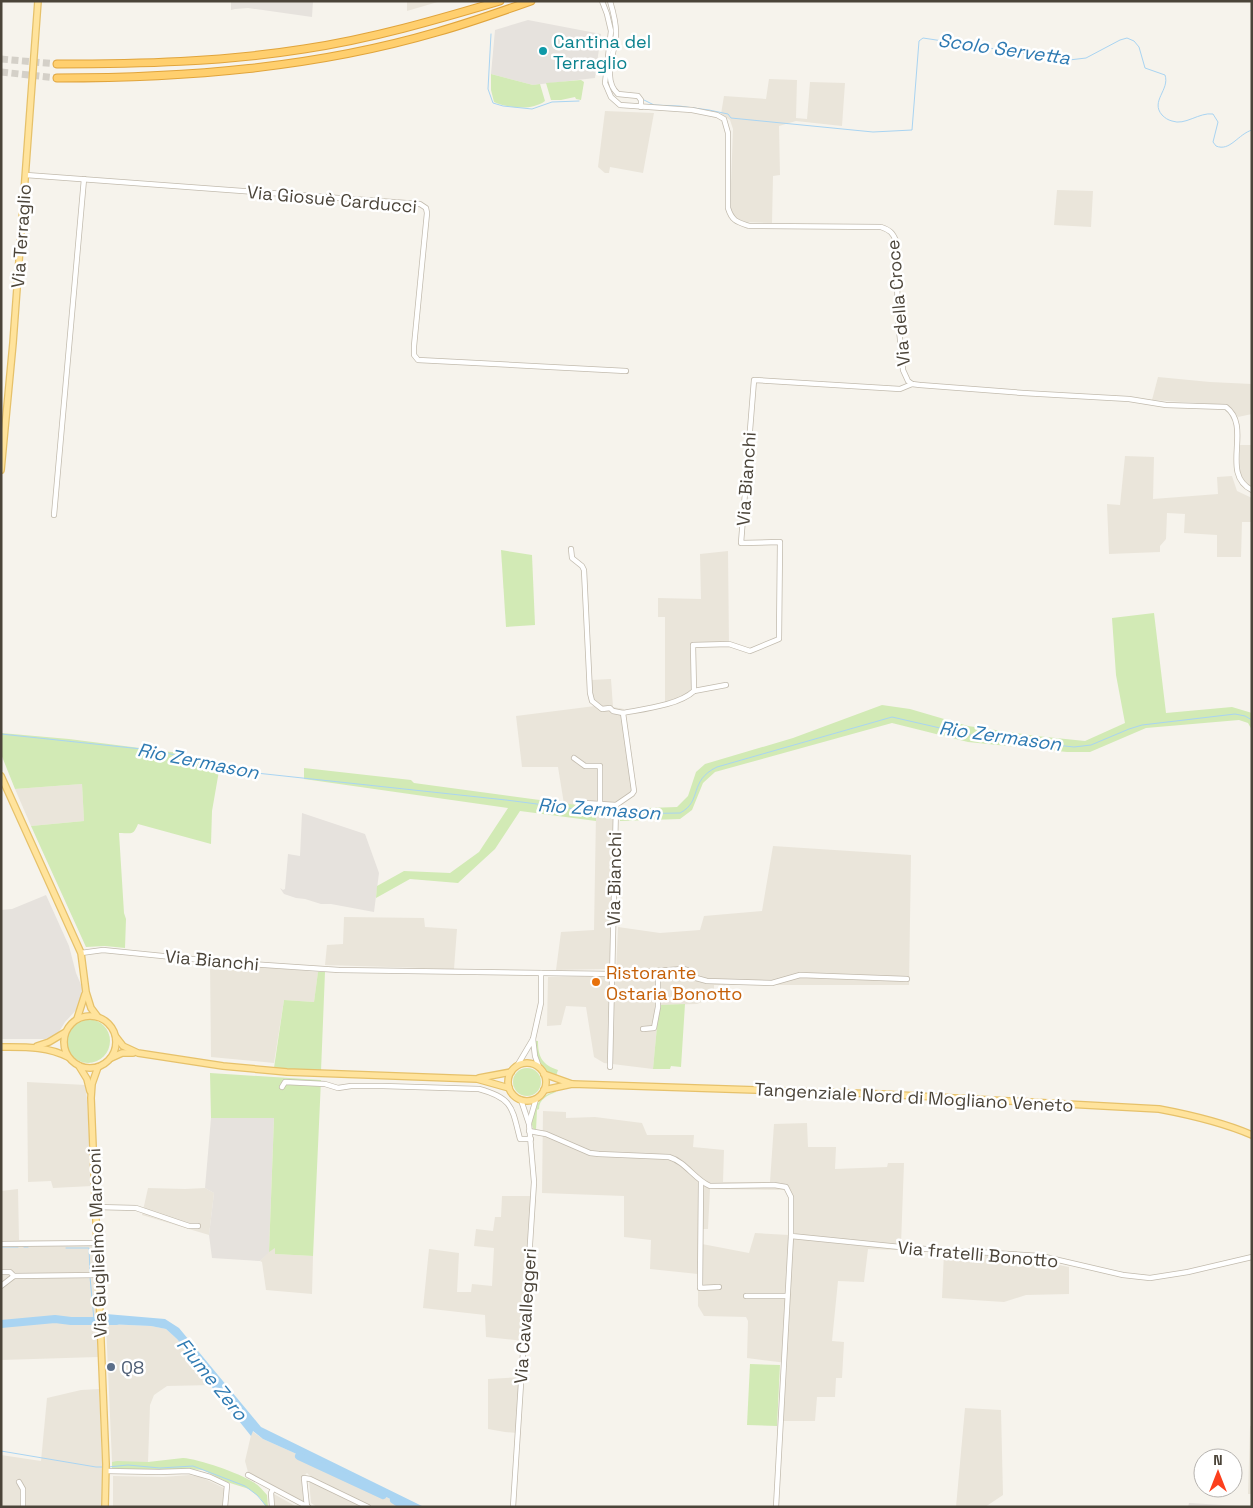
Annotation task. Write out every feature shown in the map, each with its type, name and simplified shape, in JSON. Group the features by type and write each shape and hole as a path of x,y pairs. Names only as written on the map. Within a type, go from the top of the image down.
{"highway":[{"path":"57,64 199,61 304,49 426,23 500,1"},
{"path":"57,78 126,78 197,74 305,61 437,32 531,1"}],"main road":[{"name":"Via Terraglio","path":"1,470 13,343 38,1"},
{"path":"1,776 80,953 86,992 91,1008 97,1016 109,1024 116,1037 125,1047 138,1053"},
{"path":"77,1019 86,992"},
{"path":"1,1047 30,1047 50,1042 77,1019 85,1016 97,1016"},
{"path":"65,1031 63,1043 68,1057"},
{"path":"110,1059 115,1050 116,1037"},
{"name":"Via Guglielmo Marconi","path":"30,1047 51,1049 68,1057 79,1066 87,1079 91,1098"},
{"path":"79,1066 88,1068 98,1067 122,1053 138,1053 214,1065 287,1072 477,1079 509,1088"},
{"path":"477,1079 511,1072 518,1066 526,1063 539,1067 544,1074 546,1082 544,1090 536,1099 531,1101 521,1100 509,1088 508,1082 511,1072"},
{"name":"Via Guglielmo Marconi","path":"98,1067 92,1084 91,1098 106,1464 105,1507"},
{"path":"544,1074 572,1084"},
{"path":"544,1090 572,1084"},
{"name":"Tangenziale Nord di Mogliano Veneto","path":"572,1084 881,1094 1159,1109 1196,1116 1231,1126 1252,1136"}],"street":[{"name":"Via della Croce","path":"602,1 611,31 605,83 611,97 620,105 692,110 717,115 724,119 728,133 728,208 730,216 737,222 750,226 881,227 893,234 896,241 898,319 903,370 908,381 912,384 1129,399 1166,405 1226,407 1237,418 1237,465 1239,477 1245,487 1252,490"},
{"path":"610,1 616,33 610,70 611,83 615,91 621,95 638,96 641,100 641,107"},
{"name":"Via Giosuè Carducci","path":"26,175 420,204 426,208 427,213 414,346 414,355 418,360 626,371"},
{"path":"54,515 84,179"},
{"name":"Via Bianchi","path":"694,691 693,645 729,644 750,651 779,640 780,542 741,543 754,380 900,389 912,384"},
{"path":"571,549 572,558 584,570 592,702 602,709 610,708 613,711 624,713 663,705 690,695 694,691 726,684"},
{"path":"584,803 616,807 634,791 624,713"},
{"path":"574,758 585,766 600,766 600,804"},
{"name":"Via Bianchi","path":"610,1067 616,807"},
{"name":"Via Bianchi","path":"80,953 103,950 339,970 613,974 685,969 696,978 707,981 772,984 800,976 907,980"},
{"path":"643,1029 654,1028 658,1007 658,971"},
{"path":"539,1067 535,1056 533,1039 540,1003 541,973"},
{"path":"518,1066 533,1039"},
{"path":"282,1088 285,1082 325,1084 338,1088 383,1086 479,1089 493,1093 504,1100 511,1107 520,1139 530,1139"},
{"path":"528,1124 536,1099"},
{"name":"Via Cavalleggeri","path":"513,1507 534,1182 530,1131 521,1100"},
{"path":"530,1131 546,1134 590,1153 669,1157 676,1159 701,1182 710,1186 774,1185 786,1188 791,1196 791,1236 776,1507"},
{"path":"701,1182 700,1288 719,1286"},
{"path":"96,1206 136,1208 189,1226 198,1226"},
{"name":"Via fratelli Bonotto","path":"791,1236 910,1248 1041,1256 1123,1275 1150,1278 1188,1272 1252,1257"},
{"path":"1,1244 97,1243"},
{"path":"1,1272 10,1272 14,1276"},
{"path":"1,1286 14,1276 98,1275"},
{"path":"746,1296 787,1296"},
{"path":"106,1471 189,1471 210,1477 226,1485 225,1507"},
{"path":"248,1475 308,1507"},
{"path":"308,1507 304,1478 310,1478 368,1507"},
{"path":"19,1482 23,1489 22,1507"},
{"path":"272,1507 271,1493 274,1489"}],"shaded area":[{"path":"231,1 313,1 312,17 248,8 231,10"},
{"path":"407,1 441,1 407,11"},
{"path":"528,20 601,34 595,78 533,85 491,74 495,30"},
{"path":"769,79 797,80 796,118 807,119 810,82 845,83 842,126 796,121 779,126 780,175 773,176 772,223 744,222 733,216 730,211 733,129 730,120 721,114 724,96 766,99"},
{"path":"605,111 654,113 643,173 610,167 609,173 605,173 598,167"},
{"path":"1057,190 1093,191 1091,227 1054,225"},
{"path":"1158,377 1252,384 1252,414 1238,417 1233,410 1212,404 1152,400"},
{"path":"1240,445 1252,445 1252,489 1243,485 1239,473"},
{"path":"1125,456 1154,457 1153,499 1218,494 1217,477 1232,476 1237,491 1252,498 1252,522 1242,522 1241,557 1217,557 1217,535 1184,533 1185,514 1167,513 1166,539 1160,546 1160,552 1109,554 1107,504 1120,505"},
{"path":"728,551 729,645 694,645 693,693 665,702 665,617 658,617 658,598 701,599 700,554"},
{"path":"611,679 613,707 624,709 622,717 632,791 614,810 564,804 558,767 522,767 516,716 595,706 591,680"},
{"path":"82,784 84,821 31,826 15,789"},
{"path":"302,813 365,834 379,873 374,912 321,904 284,894 280,888 285,889 288,854 300,856"},
{"path":"596,814 614,816 614,889 609,969 556,970 561,932 594,930"},
{"path":"773,846 911,855 909,985 714,985 714,997 697,1004 659,1005 653,1069 604,1063 594,1057 586,1007 566,1006 561,1025 547,1026 548,977 613,976 616,973 618,927 660,933 700,930 704,916 762,911"},
{"path":"46,895 69,946 82,987 81,1001 78,1008 65,1022 57,1035 48,1039 1,1039 1,910 12,909"},
{"path":"344,917 424,918 425,927 457,929 454,969 325,965 327,945 343,944"},
{"path":"210,962 318,972 314,1002 284,1000 274,1063 211,1057"},
{"path":"27,1082 86,1085 92,1186 53,1188 51,1181 28,1182"},
{"path":"543,1111 566,1112 566,1118 595,1117 642,1123 647,1135 694,1135 693,1147 724,1150 723,1182 770,1182 774,1124 807,1123 808,1147 836,1147 835,1169 887,1167 888,1163 904,1163 901,1244 896,1250 868,1249 864,1282 838,1281 832,1341 844,1342 842,1378 836,1378 835,1397 817,1397 815,1421 783,1421 787,1363 747,1358 748,1321 746,1317 704,1316 698,1306 698,1274 650,1269 651,1240 624,1237 624,1196 542,1193","holes":["710,1189 786,1190 789,1199 789,1235 755,1233 749,1253 702,1244 703,1229 708,1229"]},
{"path":"274,1117 269,1252 260,1261 212,1258 209,1235 214,1193 205,1188 211,1118"},
{"path":"148,1188 205,1188 214,1193 209,1235 142,1215"},
{"path":"18,1189 19,1240 96,1241 98,1357 1,1360 1,1191"},
{"path":"502,1196 535,1196 525,1341 486,1337 485,1315 423,1308 429,1249 459,1253 457,1292 471,1292 472,1284 492,1286 494,1248 474,1246 476,1229 493,1231 495,1217 501,1217"},
{"path":"275,1248 275,1254 313,1256 312,1294 266,1290 262,1262 260,1261 271,1249"},
{"path":"944,1252 1026,1258 1069,1267 1069,1294 1026,1295 1004,1302 942,1298"},
{"path":"106,1324 151,1326 166,1329 177,1339 214,1385 167,1386 154,1395 150,1405 148,1462 112,1462"},
{"path":"522,1377 518,1433 488,1429 488,1379"},
{"path":"99,1389 104,1507 1,1506 1,1455 41,1461 47,1398 81,1390"},
{"path":"965,1408 1001,1410 1003,1495 985,1507 956,1507"},
{"path":"1250,1426 1252,1426 1252,1494 1248,1494"},
{"path":"252,1431 263,1439 337,1472 406,1507 370,1507 311,1477 307,1473 304,1476 306,1503 248,1472 245,1461"},
{"path":"189,1475 201,1477 224,1488 226,1507 113,1507 113,1476 163,1477"},
{"path":"309,1480 361,1507 317,1507 311,1503"},
{"path":"274,1494 297,1507 275,1507"},
{"path":"1189,1503 1240,1506 1240,1507 1188,1507"}],"green space":[{"path":"491,74 533,85 540,84 545,101 534,106 520,108 494,102 491,90"},
{"path":"581,80 584,82 581,100 575,97 551,100 546,83"},
{"path":"501,550 532,555 535,625 506,627"},
{"path":"1154,613 1166,713 1232,707 1252,713 1252,730 1248,723 1239,720 1146,728 1090,752 1067,752 968,742 892,723 715,772 703,783 692,810 680,819 620,821 620,809 677,807 688,796 696,772 705,764 793,738 882,705 910,709 968,726 1085,741 1125,723 1116,675 1112,618"},
{"path":"1,733 69,739 179,753 220,765 212,811 211,844 138,824 132,833 119,833 124,913 126,919 125,948 86,947 31,826 84,821 82,784 15,789 1,754"},
{"path":"304,768 411,780 414,783 614,810 614,816 596,814 596,821 520,811 495,849 458,883 410,879 376,898 377,886 404,871 450,873 479,852 508,808 304,779"},
{"path":"318,972 325,972 321,1071 274,1068 284,1000 314,1002"},
{"path":"685,1004 681,1067 671,1066 670,1069 653,1069 659,1005"},
{"path":"92,1019 104,1025 109,1032 109,1050 104,1057 97,1062 84,1063 76,1060 69,1053 66,1037 69,1029 76,1022"},
{"path":"536,1041 538,1041 542,1060 558,1070 556,1076 547,1071 540,1063"},
{"path":"527,1068 537,1072 541,1082 537,1092 527,1096 517,1092 513,1082 517,1072"},
{"path":"210,1073 321,1080 313,1256 275,1254 275,1248 269,1252 274,1118 211,1118"},
{"path":"556,1091 544,1098 539,1106 536,1130 534,1130 532,1118 536,1106 545,1096"},
{"path":"750,1364 780,1365 777,1426 747,1425"},
{"path":"183,1458 219,1467 253,1482 267,1495 268,1507 249,1489 227,1482 203,1470 112,1470 112,1462 117,1461 148,1462"}],"water":[{"path":"106,1314 165,1319 179,1328 261,1427 424,1507 406,1507 337,1472 263,1439 253,1431 251,1436 211,1386 214,1384 177,1339 166,1329 151,1326 106,1324"}],"waterway":[{"name":"Scolo Servetta","path":"491,34 488,89 493,103 532,109 552,102 579,101"},
{"name":"Scolo Servetta","path":"644,100 654,105 709,110 728,114 731,118 873,132 912,130 919,41 923,38 1069,60 1086,58 1127,38 1134,41 1139,47 1145,68 1165,75 1165,86 1158,105 1165,118 1182,122 1203,115 1213,114 1218,122 1213,142 1216,146 1221,147 1230,145 1242,135 1252,130"},
{"name":"Rio Zermason","path":"618,814 680,813 691,803 702,778 717,767 892,717 975,736 1074,747 1091,745 1142,725 1235,714 1252,720"},
{"name":"Rio Zermason","path":"1,734 151,750 195,759 218,767 247,772 506,800 614,814"},
{"path":"1,1247 18,1247"},
{"path":"66,1248 89,1248 90,1272"},
{"path":"90,1277 94,1320"},
{"name":"Fiume Zero","path":"1,1324 55,1319 116,1321"},
{"path":"1,1451 104,1467"},
{"name":"Fiume Zero","path":"299,1456 383,1495"},
{"path":"108,1467 128,1465 160,1468 193,1466 245,1486 257,1495 267,1507"},
{"name":"Fiume Zero","path":"394,1500 405,1507"}],"tunnel":[{"path":"1,59 57,64"},
{"path":"1,72 57,78"}],"place":[{"name":"Cantina del Terraglio","path":"543,51"},
{"name":"Ristorante Ostaria Bonotto","path":"596,982"},
{"name":"Q8","path":"111,1367"}]}
